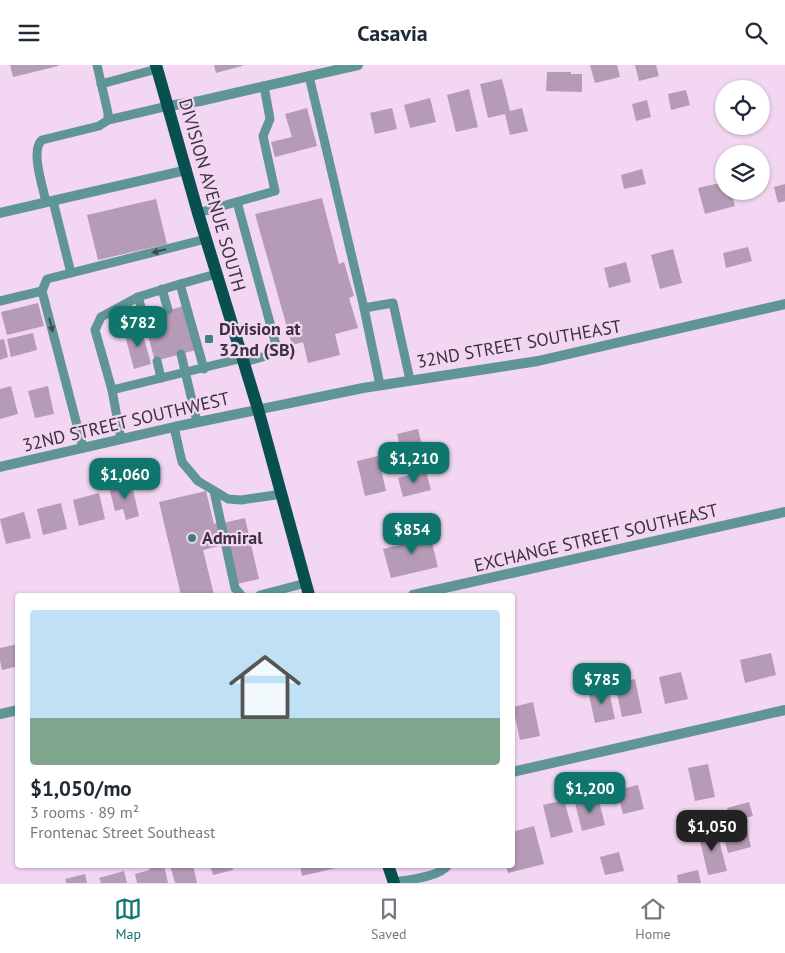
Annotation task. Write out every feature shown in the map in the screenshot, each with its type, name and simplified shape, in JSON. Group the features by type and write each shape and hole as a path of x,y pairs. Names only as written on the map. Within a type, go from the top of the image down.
{"main road":[{"name":"DIVISION AVENUE SOUTH","path":"157,67 216,274 258,409 308,589"},
{"path":"389,868 393,883"}],"street":[{"path":"168,106 200,101 358,65"},
{"path":"0,213 187,169"},
{"name":"32ND STREET SOUTHEAST","path":"258,409 380,385 548,359 785,305"},
{"name":"32ND STREET SOUTHWEST","path":"0,467 258,409"},
{"name":"EXCHANGE STREET SOUTHEAST","path":"445,592 785,512"},
{"path":"0,714 15,711"},
{"path":"515,771 785,711"}],"lane":[{"path":"97,65 108,120"},
{"path":"101,83 157,67"},
{"path":"309,76 364,308 380,385"},
{"path":"198,213 275,191 263,136 270,119 264,86"},
{"path":"71,273 36,152 38,144 42,140 98,126 108,120 168,106"},
{"path":"112,390 266,356 276,345 237,202"},
{"path":"83,448 42,291 47,279 206,239"},
{"path":"121,439 112,390 95,330 101,317 138,297 216,274"},
{"path":"180,285 204,369"},
{"path":"162,289 168,310"},
{"path":"0,301 42,291"},
{"path":"138,297 144,317"},
{"path":"364,308 393,303 410,380"},
{"path":"181,354 196,422"},
{"path":"157,361 161,378"},
{"path":"174,427 182,462 198,481 214,491 228,499 241,500 282,494"},
{"path":"214,491 235,588 239,593"},
{"path":"276,593 308,589"},
{"path":"393,883 435,873 446,868"}],"building":[{"path":"10,65 58,65 58,66 13,77"},
{"path":"214,65 242,65 242,66 216,73"},
{"path":"590,65 617,65 620,77 595,83"},
{"path":"635,65 656,65 659,76 639,81"},
{"path":"547,72 582,74 582,92 546,91"},
{"path":"502,79 510,111 522,108 528,131 510,135 505,114 488,118 480,84"},
{"path":"469,89 478,127 456,132 447,95"},
{"path":"686,90 690,105 671,110 668,94"},
{"path":"430,98 436,122 410,128 404,105"},
{"path":"647,100 651,117 636,121 632,104"},
{"path":"307,108 317,146 275,157 271,142 292,137 285,114"},
{"path":"392,108 397,129 375,134 370,113"},
{"path":"642,169 646,184 624,189 621,175"},
{"path":"715,184 715,200 733,200 735,206 705,214 698,188"},
{"path":"785,184 785,201 778,203 774,187"},
{"path":"322,198 339,264 344,262 354,296 349,298 358,328 335,334 340,355 308,363 303,342 292,345 255,214"},
{"path":"156,199 167,244 98,260 87,215"},
{"path":"748,247 752,261 726,268 723,253"},
{"path":"673,249 682,283 660,289 651,255"},
{"path":"626,262 631,282 609,288 604,268"},
{"path":"38,303 44,326 7,335 1,312"},
{"path":"184,306 196,350 155,361 143,317"},
{"path":"141,327 151,364 134,369 124,332"},
{"path":"33,333 37,350 11,357 7,339"},
{"path":"4,339 8,357 0,360 0,340"},
{"path":"11,386 18,414 0,419 0,389"},
{"path":"48,386 54,414 35,418 28,391"},
{"path":"418,429 425,458 404,463 397,434"},
{"path":"378,456 386,491 365,496 357,461"},
{"path":"426,471 431,490 403,497 398,478"},
{"path":"131,481 139,516 126,520 123,509 115,511 109,487"},
{"path":"206,491 214,524 217,523 220,538 217,538 219,546 203,550 214,593 181,593 159,502"},
{"path":"99,493 105,519 79,526 73,500"},
{"path":"61,503 67,529 43,535 37,509"},
{"path":"24,512 31,538 6,544 0,519"},
{"path":"245,518 259,579 237,584 223,523"},
{"path":"428,527 438,567 391,578 383,549 412,542 410,531"},
{"path":"15,645 15,667 2,670 0,648"},
{"path":"771,653 776,675 745,683 740,660"},
{"path":"681,672 688,699 665,704 659,677"},
{"path":"635,679 642,713 622,717 615,684"},
{"path":"608,686 615,719 595,723 588,690"},
{"path":"533,702 540,736 520,740 515,706"},
{"path":"708,764 715,797 695,801 688,768"},
{"path":"638,785 644,809 623,814 617,790"},
{"path":"598,797 605,825 582,831 575,803"},
{"path":"564,800 573,832 551,838 543,805"},
{"path":"749,802 753,816 730,822 727,808"},
{"path":"534,826 544,864 508,873 507,868 515,868 515,831"},
{"path":"716,828 727,871 708,875 698,832"},
{"path":"747,828 751,847 728,853 723,834"},
{"path":"619,852 624,871 605,875 600,857"},
{"path":"149,868 165,868 168,883 137,883 135,874 150,870"},
{"path":"171,868 194,868 197,883 175,883"},
{"path":"211,868 233,868 233,870 213,875"},
{"path":"301,868 336,868 302,876"},
{"path":"698,870 701,883 678,883 677,875"},
{"path":"124,871 127,883 101,883 99,878"},
{"path":"85,874 87,883 66,883 65,879"}],"place":[{"name":"Division at 32nd (SB)","path":"209,339"},
{"name":"Admiral","path":"192,538"}]}
